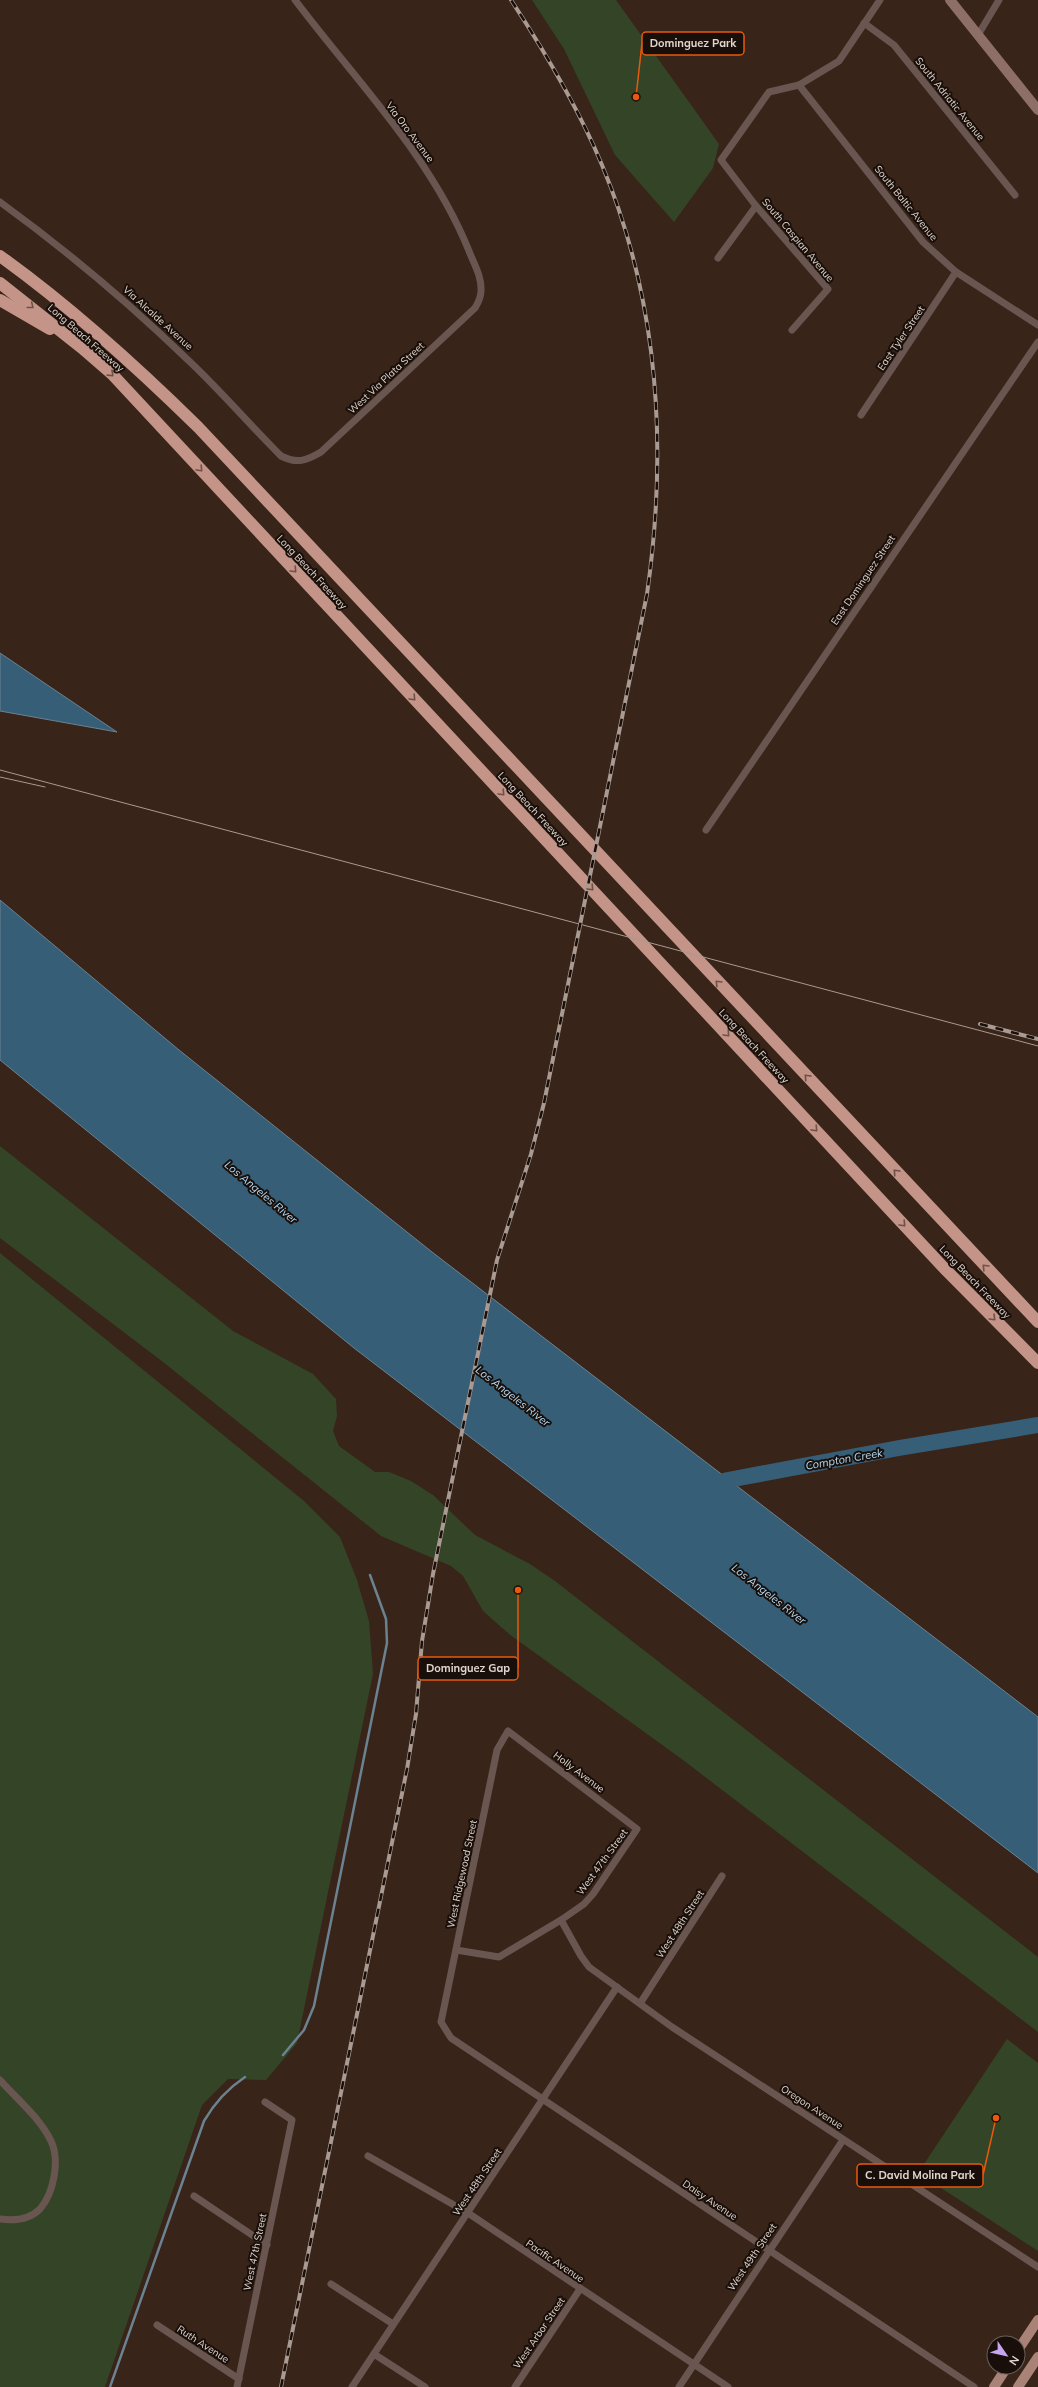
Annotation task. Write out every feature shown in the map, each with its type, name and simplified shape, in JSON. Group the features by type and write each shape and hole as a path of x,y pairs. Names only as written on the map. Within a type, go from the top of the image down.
{"highway":[{"name":"Long Beach Freeway","path":"0,256 64,304 110,343 198,427 1038,1322"},
{"name":"Long Beach Freeway","path":"0,282 112,374 944,1268 1037,1362"},
{"path":"0,300 82,348"}],"main road":[{"path":"950,0 1038,110"},
{"path":"1026,2338 1038,2320"},
{"path":"1018,2387 1038,2357"},
{"path":"994,2387 1002,2375"}],"street":[{"name":"Via Oro Avenue","path":"295,0 392,125 443,194 470,254 479,277 481,291"},
{"path":"799,85 839,61 880,0"},
{"path":"978,35 999,0"},
{"name":"South Adriatic Avenue","path":"864,23 894,45 1015,195"},
{"name":"South Caspian Avenue","path":"792,330 828,289 756,206 721,160 769,92 799,85"},
{"name":"South Baltic Avenue","path":"799,85 923,242 956,272 1038,325"},
{"name":"Via Alcalde Avenue","path":"0,202 81,264 131,306 188,360 281,456 291,461"},
{"path":"718,258 756,206"},
{"name":"East Tyler Street","path":"861,415 956,272"},
{"name":"West Via Plata Street","path":"291,461 309,459 321,452 475,308 479,301 481,291"},
{"name":"East Dominguez Street","path":"706,830 1038,342"},
{"name":"Holly Avenue","path":"508,1731 637,1829"},
{"name":"West Ridgewood Street","path":"441,2022 497,1750 508,1731"},
{"name":"West 47th Street","path":"456,1950 499,1957 561,1920 584,1904 593,1894 637,1829"},
{"name":"West 48th Street","path":"641,2002 722,1876"},
{"name":"Oregon Avenue","path":"561,1920 581,1956 589,1967 641,2002 672,2027 843,2140 908,2180 1038,2267"},
{"name":"West 48th Street","path":"352,2387 392,2324 468,2213 617,1987"},
{"name":"Daisy Avenue","path":"441,2022 451,2038 768,2251 974,2387"},
{"path":"0,2080 45,2131 55,2157 52,2184 40,2209 19,2220 0,2219"},
{"name":"West 47th Street","path":"237,2387 292,2120 265,2102"},
{"name":"West 49th Street","path":"679,2387 843,2140"},
{"name":"Pacific Avenue","path":"368,2156 468,2213 728,2387"},
{"path":"194,2196 267,2245"},
{"path":"331,2284 392,2324"},
{"name":"West Arbor Street","path":"515,2387 580,2289"},
{"name":"Ruth Avenue","path":"156,2325 239,2379"},
{"path":"374,2354 424,2387"}],"green space":[{"path":"532,0 616,0 719,144 713,168 674,222 615,155 564,49"},
{"path":"0,1146 233,1331 313,1374 336,1399 337,1416 333,1431 339,1446 375,1472 389,1472 411,1481 433,1495 475,1535 530,1564 555,1581 1038,1957 1038,2032 683,1760 509,1634 483,1611 463,1576 451,1566 381,1536 163,1362 0,1238"},
{"path":"0,1253 304,1501 340,1537 357,1580 369,1621 373,1674 297,2043 266,2080 228,2079 202,2105 105,2387 0,2387"},
{"path":"1007,2039 1038,2063 1038,2251 918,2173"}],"water":[{"path":"0,653 117,732 0,711"},
{"name":"Los Angeles River","path":"0,900 179,1050 432,1252 1038,1717 1038,1873 354,1348 0,1060"}],"waterway":[{"name":"Compton Creek","path":"707,1486 728,1480 899,1448 1038,1425"},
{"path":"283,2055 304,2030 314,2006 387,1643 386,1619 370,1575"},
{"path":"110,2387 204,2121 222,2096 245,2077"}],"tram line":[{"path":"0,770 1038,1046"},
{"path":"0,777 45,787"}],"railway":[{"path":"281,2387 407,1769 416,1714 422,1641 433,1574 497,1260 531,1154 544,1103 647,594 653,539 657,485 657,430 654,376 647,322 636,269 621,217 593,143 560,80 511,0"},
{"path":"980,1024 1038,1039"}],"place":[{"name":"Dominguez Park","path":"636,97"},
{"name":"Dominguez Gap","path":"518,1590"},
{"name":"C. David Molina Park","path":"996,2118"}]}
